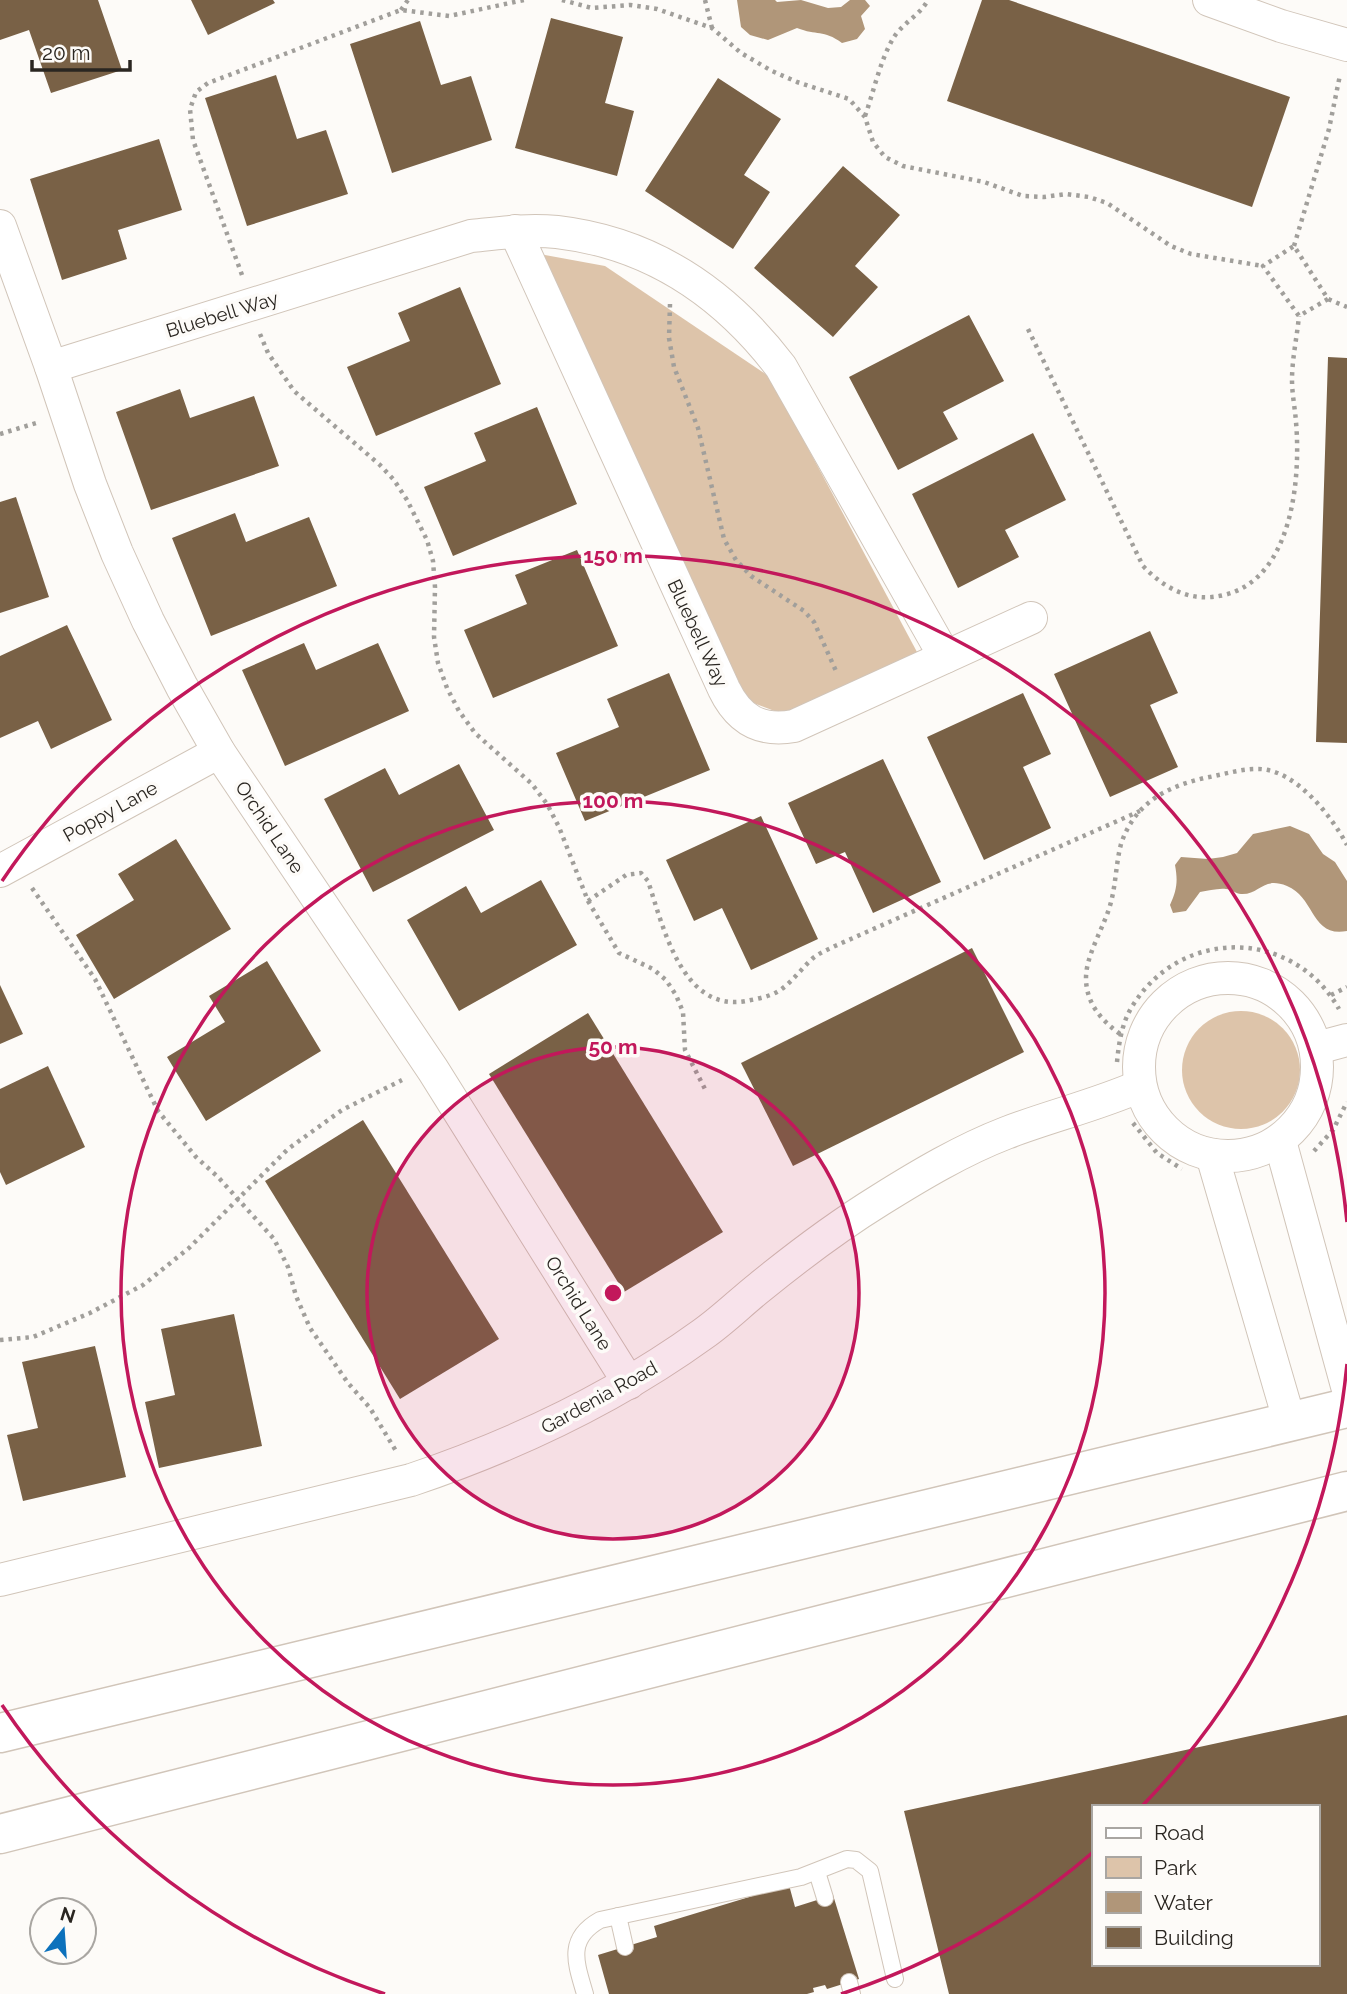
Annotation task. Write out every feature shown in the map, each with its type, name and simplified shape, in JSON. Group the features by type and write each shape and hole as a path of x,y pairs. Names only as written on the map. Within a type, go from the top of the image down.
{"main road":[{"path":"0,1733 1347,1408"},
{"path":"0,1834 1345,1493"}],"street":[{"path":"1209,0 1281,26 1347,45"},
{"name":"Orchid Lane","path":"0,226 90,484 117,553 154,632 219,752 433,1070 629,1383"},
{"name":"Bluebell Way","path":"515,231 730,702 739,714 751,722 780,729 808,721 1031,618"},
{"name":"Bluebell Way","path":"51,367 471,236 515,231 556,232 596,239 635,251 672,268 704,288 732,311 758,338 780,367 945,657"},
{"name":"Poppy Lane","path":"7,867 219,752"},
{"path":"1290,1423 1216,1168 1180,1142 1130,1090 1149,1025 1168,1000 1195,984 1225,977 1256,982 1284,996 1305,1020 1317,1048 1317,1083 1304,1116 1283,1156 1347,1386"},
{"path":"1317,1048 1345,1028"},
{"name":"Gardenia Road","path":"0,1580 411,1480 523,1438 629,1383 706,1332 818,1241 940,1164 1004,1134 1130,1090"},
{"path":"1216,1168 1247,1154 1283,1156"}],"lane":[{"path":"585,1994 575,1957 582,1934 590,1925 600,1920 817,1872 847,1859 856,1860 870,1871 895,1979"},
{"path":"817,1872 825,1898"},
{"path":"618,1916 625,1947"}],"path":[{"path":"401,10 408,0"},
{"path":"524,0 449,16 401,10 208,83 196,92 190,109 193,140 268,353 293,391 394,480 427,540 433,561 434,637 438,663 459,711 475,733 532,784 547,804 588,901 619,953 653,969 666,979 682,1012 685,1050 706,1091"},
{"path":"562,0 592,8 630,5 657,9 712,29 741,53 772,71 849,99 865,117 873,142 885,157 903,166 984,182 1023,196 1066,194 1089,197 1107,203 1171,246 1191,254 1263,266 1294,246 1329,129 1347,45"},
{"path":"705,0 712,29"},
{"path":"865,117 887,50 895,35 928,0"},
{"path":"1294,246 1328,299 1347,307"},
{"path":"1028,329 1143,566 1155,578 1177,592 1200,597 1232,593 1249,584 1264,571 1275,555 1289,518 1297,479 1297,424 1292,383 1299,316 1263,266"},
{"path":"672,268 669,338 674,367 698,428 724,539 736,560 751,576 804,611 814,622 848,702"},
{"path":"1299,316 1328,299"},
{"path":"1120,1034 1102,1020 1090,1000 1086,977 1091,954 1112,900 1121,844 1128,826 1155,797 1172,788 1241,770 1278,772 1294,781 1340,831 1347,845"},
{"path":"588,901 626,875 641,873 648,881 682,970 699,989 720,1001 737,1003 777,992 812,959 835,946 1140,811"},
{"path":"1340,831 1347,827"},
{"path":"7,867 95,979 158,1111 196,1157 218,1177 274,1239 288,1267 296,1296 310,1328 348,1383 370,1408 411,1480"},
{"path":"1216,1168 1186,1171 1157,1153 1134,1126 1130,1090 1116,1064 1120,1034 1131,1007 1149,983 1172,964 1198,952 1227,947 1258,948 1286,958 1310,974 1331,995 1345,1028"},
{"path":"1331,995 1347,987"},
{"path":"0,1340 33,1337 117,1300 167,1267 288,1149 342,1110 391,1085 433,1070"},
{"path":"1283,1156 1313,1153 1333,1130 1347,1102"}],"green space":[{"path":"534,253 605,266 770,377 917,652 785,715 748,701"},
{"path":"1241,1011 1263,1016 1283,1028 1295,1048 1300,1070 1295,1092 1283,1112 1263,1124 1241,1129 1219,1124 1199,1112 1187,1092 1182,1070 1187,1048 1199,1028 1219,1016"}],"water":[{"path":"737,0 801,0 828,8 841,7 850,0 865,0 870,6 861,16 865,29 857,39 842,43 825,34 797,28 768,40 750,35 741,27"},
{"path":"1290,826 1309,834 1323,854 1335,862 1347,881 1347,931 1335,932 1326,928 1296,891 1272,883 1247,894 1223,889 1200,892 1186,911 1173,913 1170,905 1176,885 1175,865 1181,857 1223,857 1237,853 1253,834"}],"building":[{"path":"0,0 98,0 122,70 51,93 29,30 0,40"},
{"path":"191,0 273,0 275,3 208,35"},
{"path":"982,0 1009,0 1290,97 1252,207 947,101"},
{"path":"551,18 623,37 605,103 634,111 617,176 515,148"},
{"path":"420,21 441,85 471,76 492,140 392,173 350,44"},
{"path":"276,75 297,139 326,130 348,194 247,226 205,98"},
{"path":"718,78 781,119 744,175 770,192 733,249 645,191"},
{"path":"159,139 182,210 118,230 127,259 62,280 30,179"},
{"path":"843,166 900,215 855,266 878,287 833,337 754,268"},
{"path":"460,287 501,384 376,436 347,367 410,341 398,313"},
{"path":"969,315 1004,381 943,412 958,439 898,470 849,377"},
{"path":"1328,357 1347,358 1347,743 1316,742"},
{"path":"180,389 190,418 254,396 279,466 151,510 116,412"},
{"path":"537,407 577,504 453,556 424,487 486,461 474,433"},
{"path":"1033,433 1066,500 1005,530 1019,557 958,588 912,494"},
{"path":"16,497 49,597 0,613 0,502"},
{"path":"235,513 246,542 309,517 337,586 211,636 172,538"},
{"path":"577,550 618,646 493,698 464,630 527,604 515,575"},
{"path":"67,625 112,720 51,749 38,721 0,738 0,656"},
{"path":"1150,631 1178,693 1150,705 1178,767 1110,797 1054,674"},
{"path":"304,643 316,670 378,643 409,711 285,766 242,670"},
{"path":"669,673 710,770 585,821 556,753 619,727 607,699"},
{"path":"1023,693 1051,754 1023,767 1051,828 984,860 927,737"},
{"path":"883,759 941,882 873,913 845,852 816,864 788,803"},
{"path":"459,764 494,830 373,892 324,799 385,768 399,795"},
{"path":"761,816 818,939 751,970 722,908 694,921 666,860"},
{"path":"176,839 231,929 114,999 76,935 134,900 118,874"},
{"path":"541,880 577,945 459,1011 407,920 466,886 481,913"},
{"path":"972,948 1024,1052 793,1166 741,1063"},
{"path":"267,961 321,1051 206,1121 167,1057 225,1022 209,996"},
{"path":"0,985 23,1034 0,1044"},
{"path":"588,1013 723,1232 624,1292 489,1074"},
{"path":"48,1066 85,1147 6,1185 0,1172 0,1089"},
{"path":"363,1120 499,1339 400,1399 265,1181"},
{"path":"234,1314 262,1446 159,1468 145,1402 175,1395 161,1329"},
{"path":"95,1346 126,1477 23,1501 7,1435 38,1428 22,1362"},
{"path":"1347,1715 1347,1994 949,1994 904,1811"},
{"path":"789,1885 795,1907 833,1895 859,1979 827,1989 825,1985 813,1988 814,1992 807,1994 609,1994 598,1955 657,1937 654,1926"}]}
